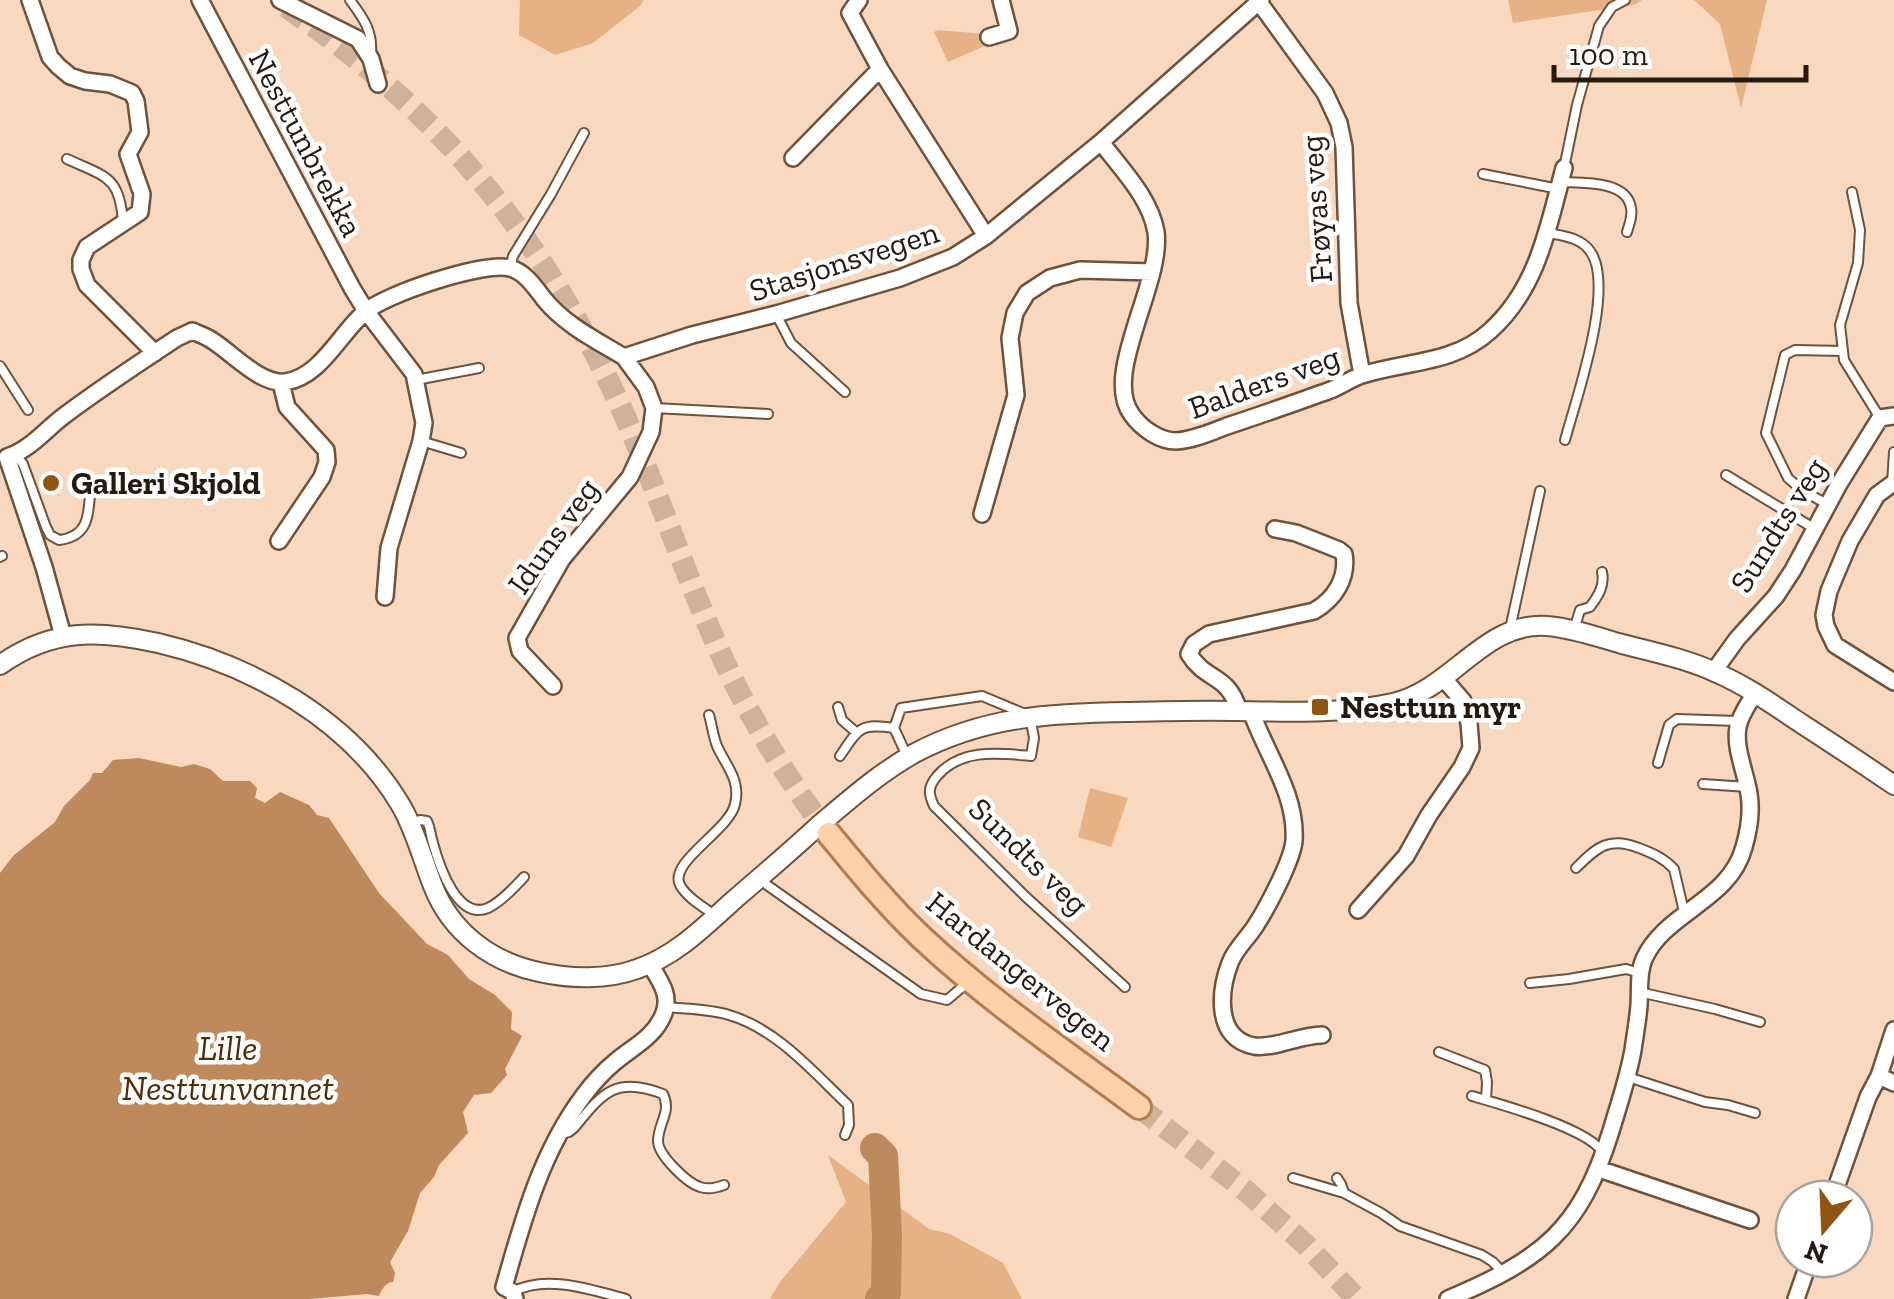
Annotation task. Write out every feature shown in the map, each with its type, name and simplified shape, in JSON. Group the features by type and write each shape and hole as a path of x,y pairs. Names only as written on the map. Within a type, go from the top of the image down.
{"main road":[{"name":"Hardangervegen","path":"829,834 869,883 970,980 1139,1107"}],"street":[{"path":"30,0 50,57 58,66 85,82 126,89 136,101 140,132 128,154 142,194 140,212 86,247 80,270 149,358"},
{"name":"Nesttunbrekka","path":"200,0 366,310"},
{"name":"Nesttunbrekka","path":"280,0 358,39 371,59"},
{"path":"989,37 1009,31 1001,0"},
{"name":"Stasjonsvegen","path":"624,357 900,278 953,256 986,236 1100,142 1260,1"},
{"name":"Frøyas veg","path":"1260,1 1311,72 1340,123 1350,303 1362,376"},
{"path":"850,4 880,69 986,236"},
{"path":"371,59 378,84"},
{"path":"793,158 880,69"},
{"name":"Balders veg","path":"1100,142 1140,194 1156,233 1152,272 1124,368 1124,400 1132,415 1152,434 1169,441 1182,441 1362,376 1431,362 1488,333 1520,298 1549,232 1561,180"},
{"path":"64,636 12,452 192,331 210,338 254,372 281,382 305,374 317,365 366,310 396,294 496,267 510,268 527,278 562,318 624,357 646,387 654,408"},
{"path":"982,514 1016,395 1010,338 1015,313 1027,293 1050,278 1080,270 1152,272"},
{"path":"366,310 416,380 424,424 389,548 385,597"},
{"path":"279,541 328,462 326,450 287,407 281,382"},
{"name":"Iduns veg","path":"553,686 520,651 517,638 562,559 630,477 651,432 654,408"},
{"name":"Sundts veg","path":"1714,671 1776,596 1844,474 1887,417"},
{"name":"Sundts veg","path":"1893,485 1877,495 1850,541 1829,591 1824,615 1835,645 1894,682"},
{"path":"1275,529 1296,532 1344,554 1346,568 1340,585 1326,604 1314,611 1210,634 1194,644 1189,654 1195,664 1228,686 1245,711 1292,806 1294,847 1255,927 1231,959 1223,985 1226,1026 1236,1038 1259,1047 1322,1035"},
{"path":"0,665 24,650 64,636 112,634 196,652 277,688 354,747 384,781 410,823 442,905 455,925 492,955 515,966 561,976 611,976 633,972 666,957 857,793 908,757 962,732 1030,716 1076,712 1315,713 1375,707 1403,701 1444,679 1494,638 1527,626 1574,630 1714,671 1755,693 1894,785"},
{"path":"1358,910 1406,856 1471,748 1464,701 1444,679"},
{"path":"1448,1299 1537,1252 1560,1232 1582,1202 1601,1161 1628,1076 1644,958 1654,944 1720,887 1740,862 1751,810 1737,738 1740,720 1755,693"},
{"path":"508,1294 528,1204 560,1134 583,1096 652,1033 666,1008 667,996 650,964"},
{"path":"1839,1179 1868,1097 1886,1080 1894,1030"},
{"path":"1601,1161 1750,1220"}],"lane":[{"path":"350,0 368,22 371,59"},
{"name":"Balders veg","path":"1561,180 1599,26 1612,6 1625,0"},
{"path":"510,268 512,256 584,133"},
{"path":"68,158 114,183 124,223"},
{"path":"1483,174 1561,180 1622,192 1632,210 1627,232"},
{"path":"1852,192 1860,230 1858,263 1840,325 1844,360 1887,417"},
{"path":"1549,232 1577,240 1589,249 1598,265 1594,334 1565,440"},
{"path":"776,314 792,343 845,392"},
{"path":"1829,505 1788,478 1766,433 1785,355 1795,350 1843,352"},
{"path":"0,366 28,410"},
{"path":"416,380 479,368"},
{"path":"654,408 768,414"},
{"path":"422,441 461,453"},
{"path":"12,452 22,464 46,527 59,540 77,536 83,528 90,492"},
{"path":"1893,485 1894,452"},
{"path":"1726,475 1816,529"},
{"path":"1510,629 1540,491"},
{"path":"1574,630 1580,610 1590,608 1599,596 1604,582 1602,572"},
{"path":"908,757 894,728 901,708 982,696 1030,716"},
{"path":"838,707 842,720 857,733"},
{"path":"709,715 717,745 737,788 736,803 732,816 686,860 678,880 682,888 716,916"},
{"name":"Sundts veg","path":"1030,716 1034,738 1031,756 966,756 944,768 930,784 928,793 934,806 1012,884 1125,987"},
{"path":"1658,763 1669,725 1678,718 1740,720"},
{"path":"840,756 857,733 871,725 894,728"},
{"path":"1703,784 1748,787"},
{"path":"410,823 427,821 442,870 454,895 466,906 477,910 489,908 524,878"},
{"path":"1576,868 1592,852 1612,842 1628,843 1654,854 1674,869 1684,916"},
{"path":"767,886 921,994 947,1000 970,980"},
{"path":"1530,983 1626,969 1640,973"},
{"path":"1639,992 1760,1022"},
{"path":"666,1008 724,1013 771,1035 848,1106 850,1125 845,1135"},
{"path":"1438,1052 1485,1070 1486,1100"},
{"path":"1628,1076 1705,1102 1755,1113"},
{"path":"560,1134 574,1128 605,1092 654,1090 663,1094 668,1105 658,1138 666,1159 701,1188 724,1186"},
{"path":"1472,1096 1560,1126 1598,1145 1601,1161"},
{"path":"1292,1178 1344,1194 1400,1226 1482,1255 1503,1273"},
{"path":"1336,1178 1344,1194"},
{"path":"508,1294 522,1287 551,1284 626,1299"}],"shaded area":[{"path":"520,0 644,0 593,43 555,55 519,35"},
{"path":"1508,0 1642,0 1634,5 1513,23"},
{"path":"1694,0 1767,0 1741,108 1720,24"},
{"path":"934,32 984,34 989,44 948,62"},
{"path":"1090,788 1128,798 1111,847 1078,837"},
{"path":"828,1155 929,1229 950,1234 1003,1263 1022,1299 770,1299 846,1202"}],"water":[{"name":"Lille Nesttunvannet","path":"139,758 181,767 194,764 210,769 223,781 250,781 257,788 255,798 265,803 280,792 329,818 379,893 427,944 448,955 469,979 495,995 512,1012 511,1029 522,1036 505,1069 507,1075 491,1093 474,1095 463,1112 468,1133 420,1193 408,1231 390,1262 395,1273 393,1282 379,1296 0,1299 0,873 13,856 55,822 93,773 102,773 113,760"}],"waterway":[{"path":"875,1148 883,1156 887,1235 886,1293 880,1299"}],"tunnel":[{"path":"286,7 396,92 443,139 487,188 564,297 627,421 733,680 777,759 829,834"},
{"path":"1139,1107 1246,1191 1305,1244 1357,1299"}],"place":[{"name":"Galleri Skjold","path":"51,483"},
{"name":"Nesttun myr","path":"1320,707"}]}
